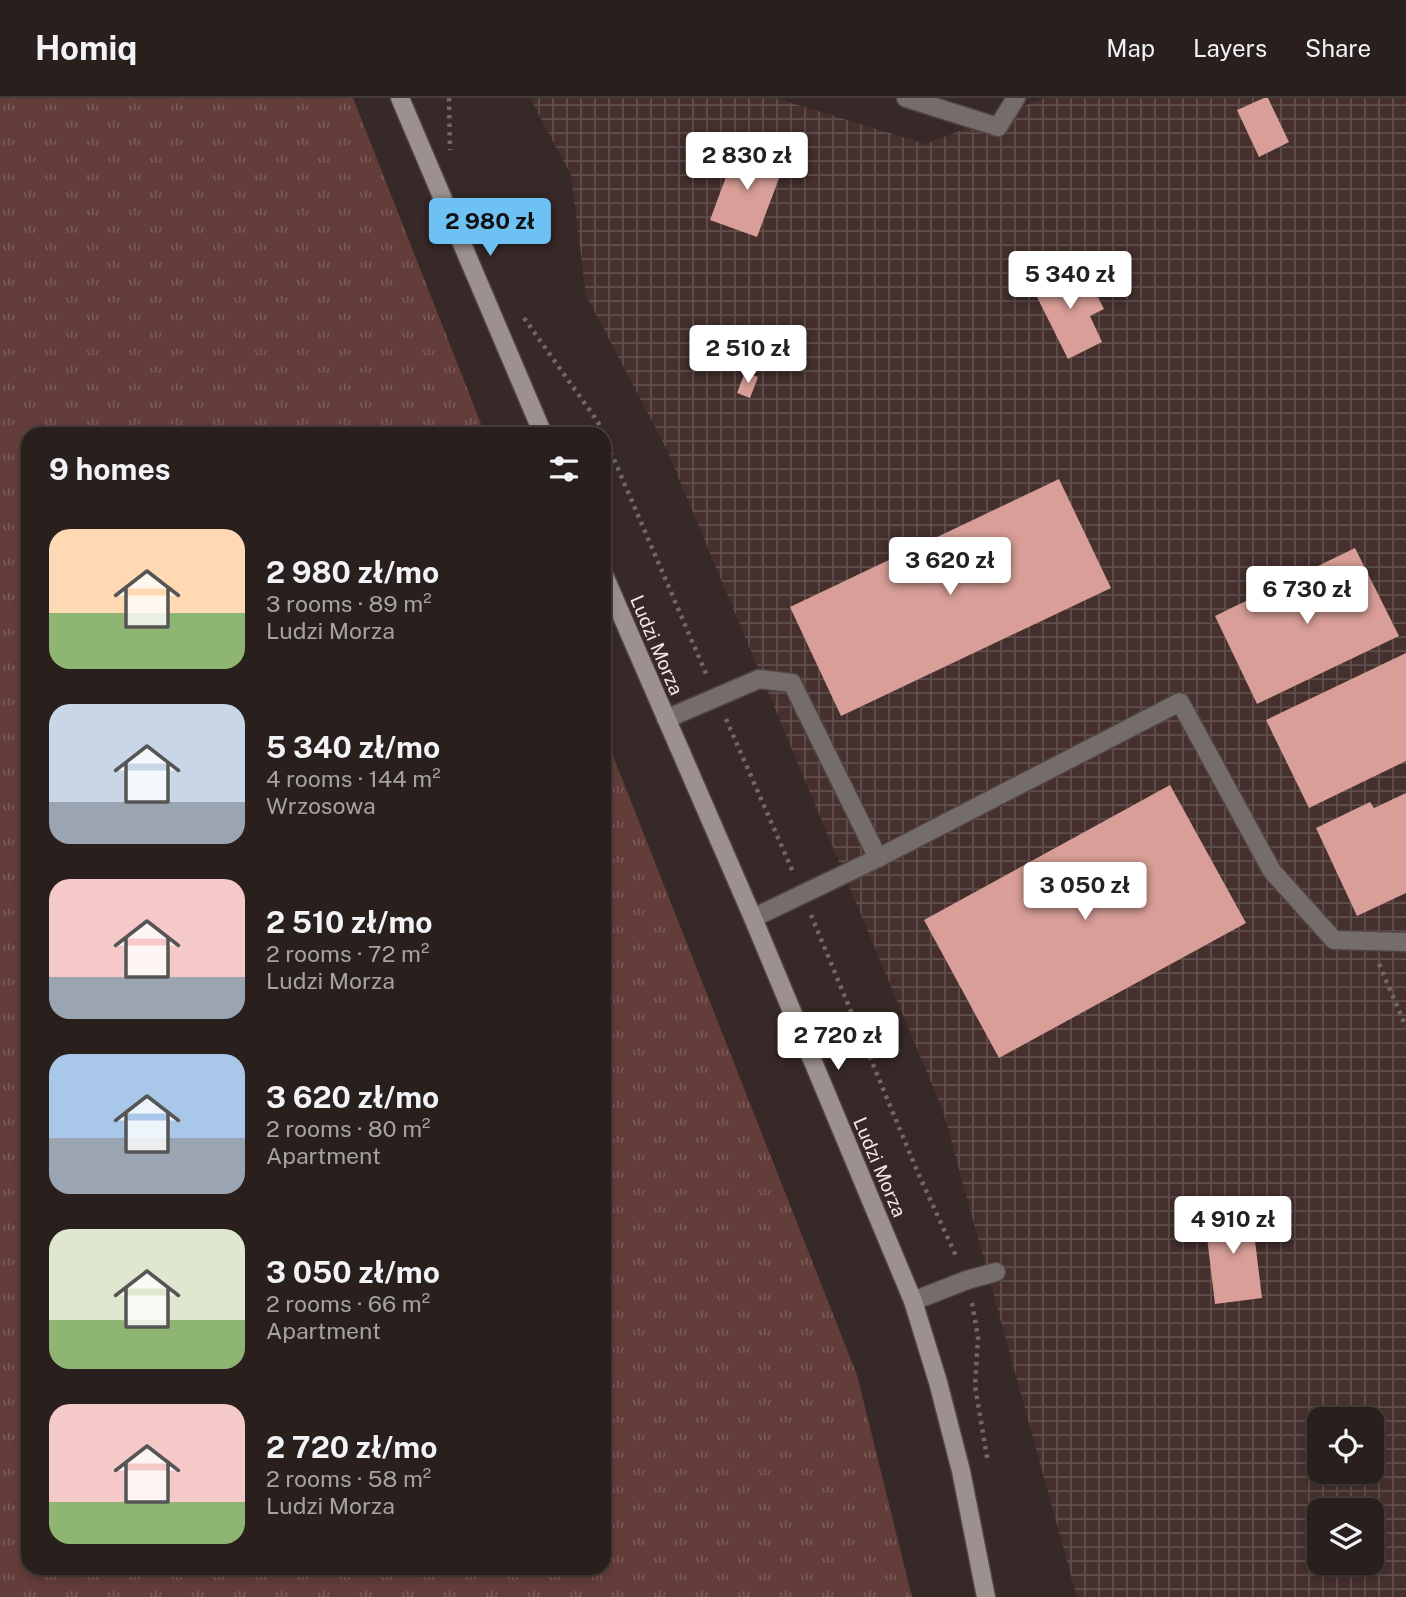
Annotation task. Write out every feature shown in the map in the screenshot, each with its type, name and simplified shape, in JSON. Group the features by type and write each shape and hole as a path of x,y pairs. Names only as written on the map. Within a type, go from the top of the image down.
{"street":[{"path":"400,98 540,427"},
{"path":"906,98 998,127 1016,98"},
{"name":"Ludzi Morza","path":"611,591 753,918 913,1301 939,1382 958,1459 986,1597"},
{"path":"666,719 759,678 792,683 877,859"},
{"path":"753,918 877,859 1180,702 1272,872 1334,940 1406,942"},
{"path":"913,1301 996,1272"}],"path":[{"path":"449,98 450,150"},
{"path":"520,308 525,320 599,427"},
{"path":"611,454 803,895 918,1172 967,1280 978,1337 975,1386 990,1471"},
{"path":"1378,963 1406,1027"}],"shaded area":[{"path":"530,98 775,98 926,144 1044,98 1406,98 1406,1597 1077,1597 943,1111 667,450 586,295 571,175"}],"green space":[{"path":"0,98 353,98 482,427 21,427 21,1575 611,1575 611,751 857,1375 912,1597 0,1597"}],"building":[{"path":"1268,98 1289,142 1259,157 1237,110"},
{"path":"737,147 784,165 757,237 710,220"},
{"path":"1066,268 1075,286 1089,280 1104,309 1090,316 1102,342 1068,359 1031,285"},
{"path":"745,372 758,377 750,398 737,393"},
{"path":"1059,479 1111,588 841,716 790,607"},
{"path":"1355,548 1399,636 1257,704 1215,616"},
{"path":"1406,653 1406,761 1309,808 1266,720"},
{"path":"1170,785 1246,923 999,1058 924,920"},
{"path":"1406,793 1406,893 1357,916 1316,828 1370,802 1374,808"},
{"path":"1251,1208 1262,1298 1215,1304 1204,1212"}]}
